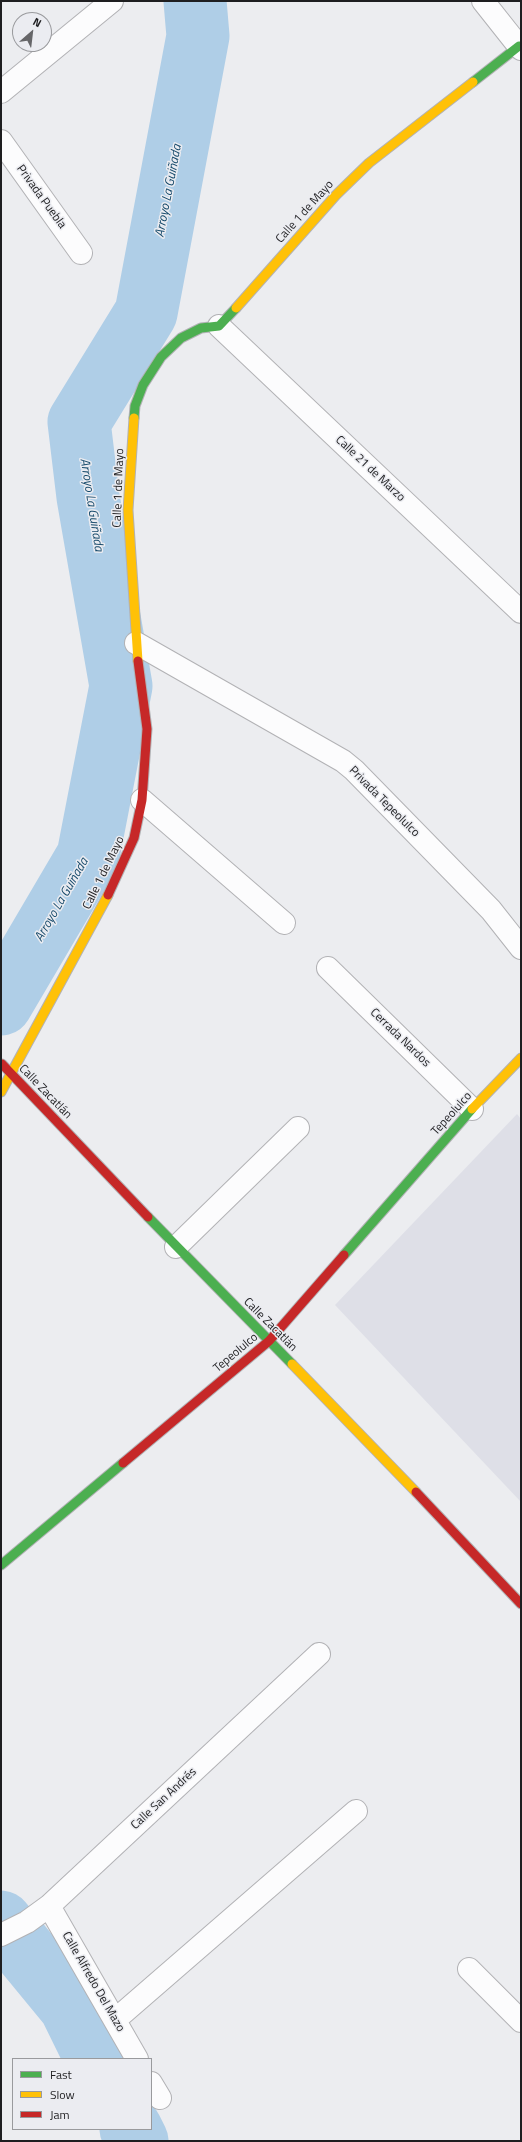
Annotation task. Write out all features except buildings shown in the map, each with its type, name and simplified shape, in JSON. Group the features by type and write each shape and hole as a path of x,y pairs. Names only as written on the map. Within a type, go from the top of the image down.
{"street":[{"path":"1,92 112,1"},
{"path":"483,1 520,47"},
{"name":"Calle 1 de Mayo","path":"1,1092 116,881 134,838 142,800 147,729 136,643 128,510 135,406 143,385 161,358 181,338 201,328 220,326 347,184 369,163 520,47"},
{"name":"Privada Puebla","path":"1,141 82,253"},
{"name":"Calle 21 de Marzo","path":"220,326 521,612"},
{"name":"Privada Tepeolulco","path":"136,643 343,761 354,770 491,910 521,948"},
{"path":"142,800 284,923"},
{"name":"Cerrada Nardos","path":"328,968 472,1109"},
{"name":"Tepeolulco","path":"1,1565 269,1341 472,1109 521,1058"},
{"name":"Calle Zacatlán","path":"1,1064 176,1247 350,1422 521,1604"},
{"path":"176,1247 298,1128"},
{"name":"Calle San Andrés","path":"1,1935 27,1922 49,1906 319,1654"},
{"path":"115,2020 356,1811"},
{"name":"Calle Alfredo Del Mazo","path":"49,1906 136,2058"},
{"path":"469,1969 521,2021"}],"shaded area":[{"path":"517,1114 521,1119 521,1502 335,1305"}],"waterway":[{"name":"Arroyo La Guiñada","path":"1,1004 88,856 121,686 88,497 79,422 146,313 198,36 195,1"},
{"name":"Arroyo La Guiñada","path":"1,1922 70,2006 96,2058"},
{"name":"Arroyo La Guiñada","path":"132,2130 137,2141"}],"traffic: fast":[{"path":"473,82 519,46"},
{"path":"134,418 135,406 143,385 161,357 181,338 201,328 219,326 236,308"},
{"path":"344,1255 472,1109"},
{"path":"148,1217 292,1364"},
{"path":"1,1565 123,1463"}],"traffic: slow":[{"path":"236,308 336,195 369,163 473,82"},
{"path":"134,418 128,510 138,661"},
{"path":"1,1092 108,895"},
{"path":"472,1109 521,1058"},
{"path":"292,1364 416,1492"}],"traffic: jam":[{"path":"108,895 134,838 142,800 147,729 138,661"},
{"path":"2,1064 148,1217"},
{"path":"123,1463 269,1341 344,1255"},
{"path":"416,1492 521,1604"}]}
